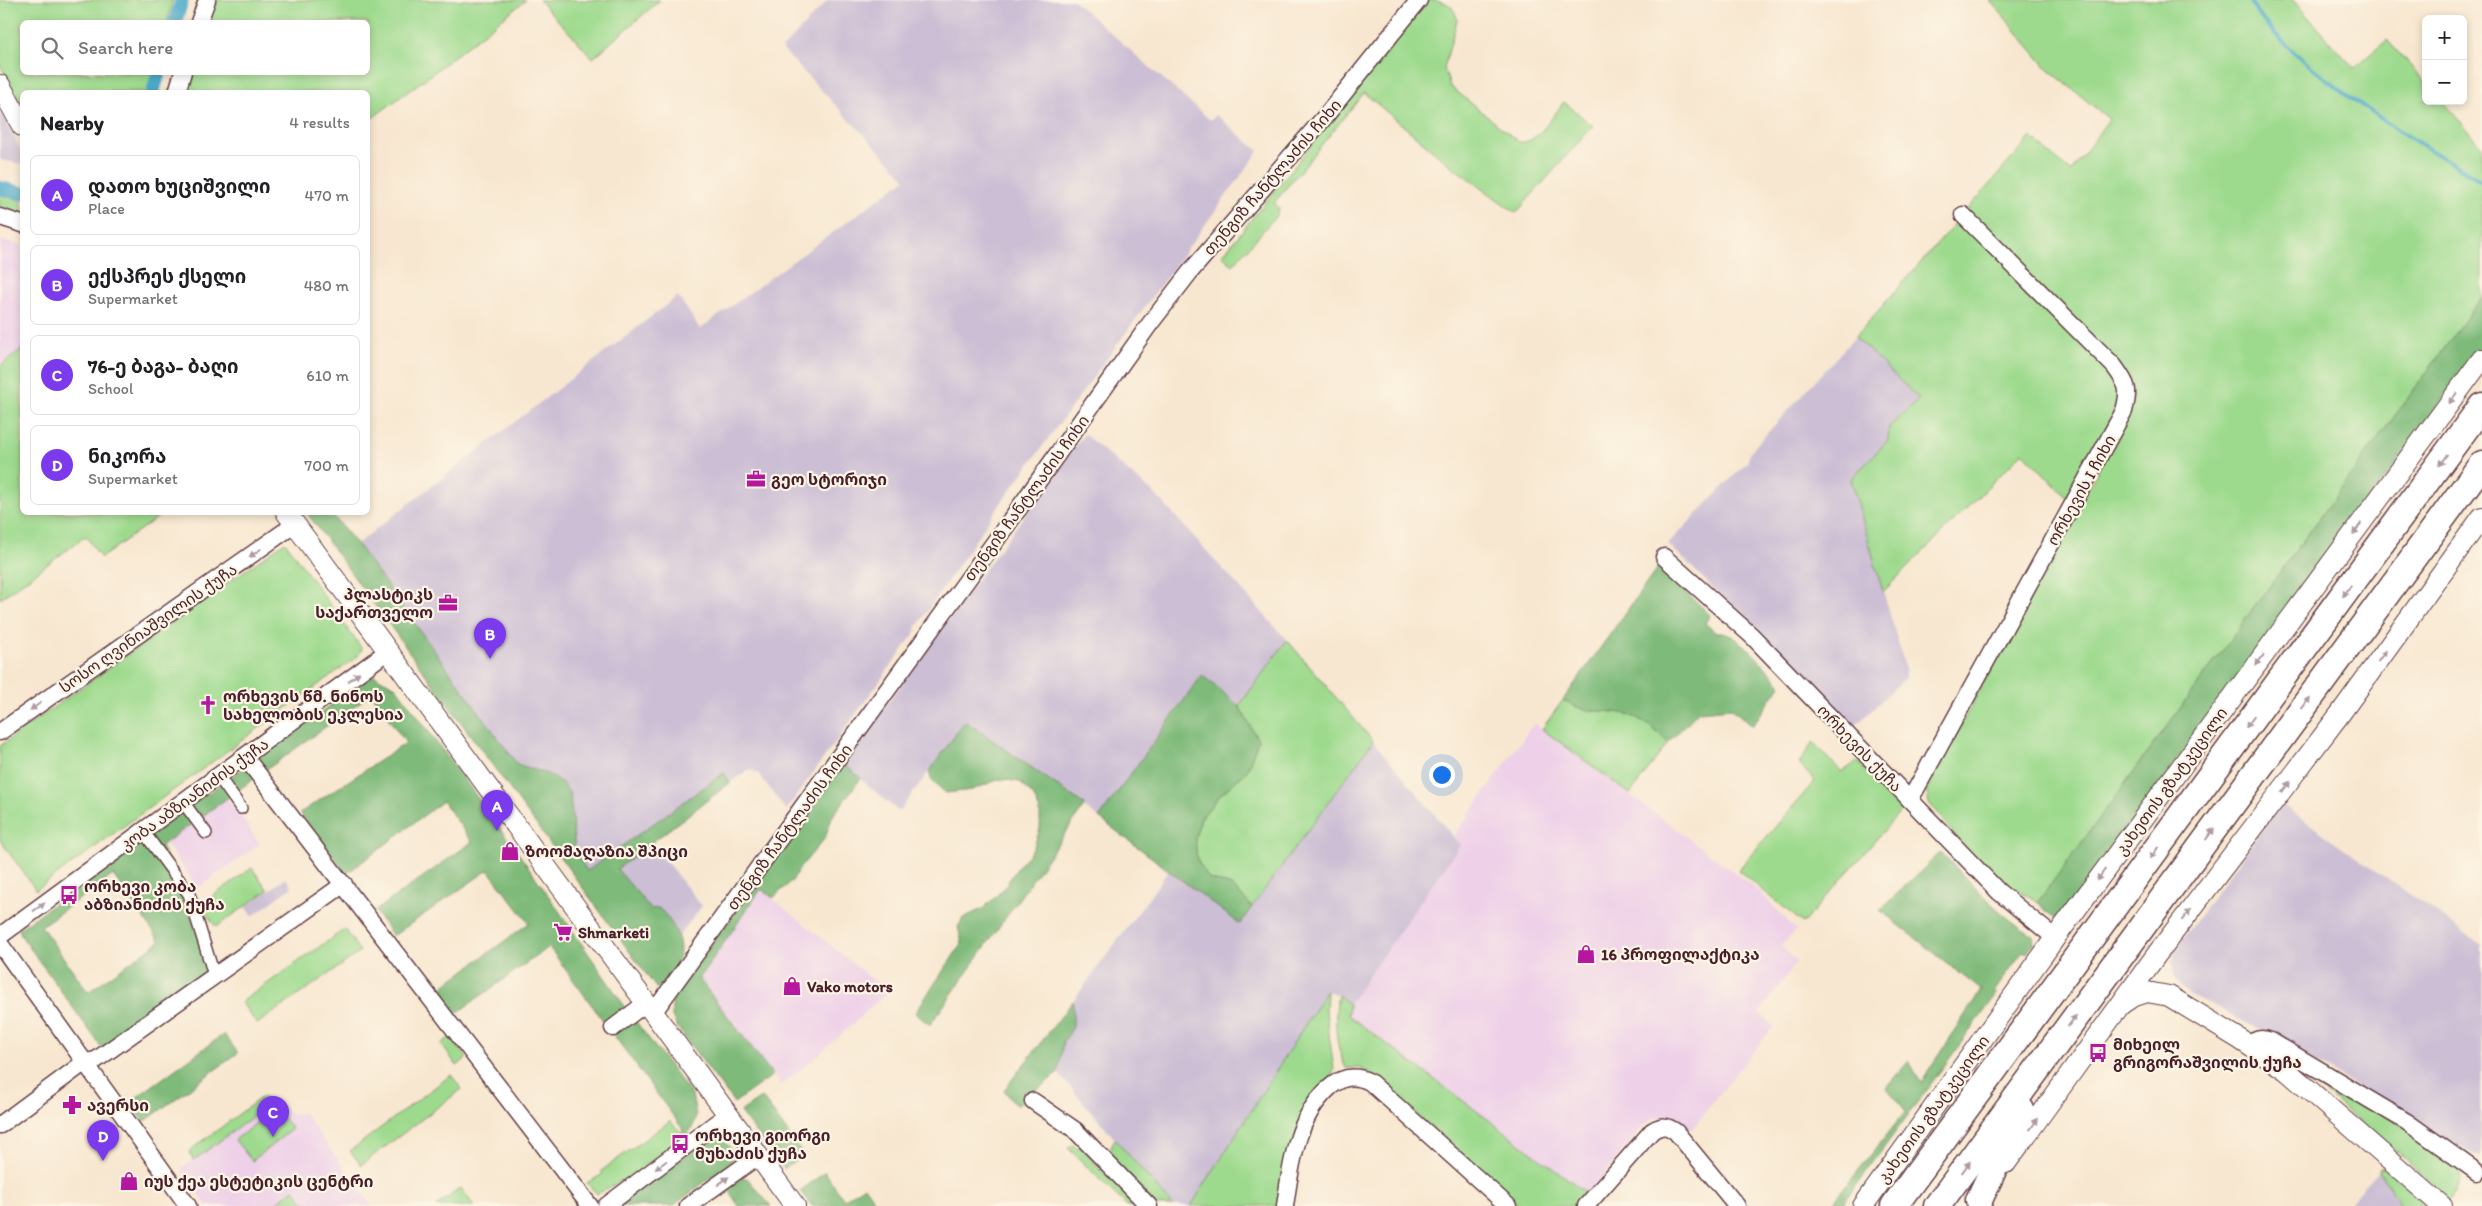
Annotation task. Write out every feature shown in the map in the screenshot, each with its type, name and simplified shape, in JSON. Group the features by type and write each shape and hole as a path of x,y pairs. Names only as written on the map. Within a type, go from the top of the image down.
{"highway":[{"name":"კახეთის გზატკეცილი","path":"1894,1206 2482,406"},
{"path":"1937,1206 2482,464"},
{"path":"1976,1203 2047,1055"},
{"path":"1887,1206 1910,1185"}],"street":[{"path":"200,20 206,0"},
{"name":"თენგიზ ჩანტლაძის ჩიხი","path":"612,1028 650,1008 1014,516 1149,325 1190,272 1323,119 1420,0"},
{"path":"178,90 182,75"},
{"path":"0,85 20,122"},
{"name":"ორხევის I ჩიხი","path":"1910,800 2124,411 2128,395 2128,388 2114,366 1963,214"},
{"path":"0,217 20,223"},
{"name":"კახეთის გზატკეცილი","path":"1863,1206 2055,938 2482,359"},
{"path":"1976,1203 2156,954 2274,802 2482,516"},
{"path":"291,518 795,1206"},
{"name":"სოსო ღვინიაშვილის ქუჩა","path":"0,732 291,518"},
{"name":"ორხევის ქუჩა","path":"1664,557 1752,636 1999,892 2055,938"},
{"name":"კობა აბზიანიძის ქუჩა","path":"0,936 388,651"},
{"path":"245,757 590,1206"},
{"path":"218,776 241,808"},
{"path":"182,802 206,834"},
{"path":"143,831 189,894 214,975"},
{"path":"0,1125 85,1062 96,1060 344,884"},
{"path":"0,944 188,1206"},
{"path":"2156,954 2157,977 2169,996"},
{"path":"2119,1006 2132,997 2147,992 2169,996 2286,1070 2442,1206"},
{"path":"2248,1045 2255,1040 2263,1038 2271,1041 2407,1122 2477,1172"},
{"path":"1285,1206 1298,1141 1310,1110 1333,1084 1352,1077 1360,1077 1370,1082 1508,1206"},
{"path":"1033,1101 1075,1130 1149,1206"},
{"path":"606,1206 728,1114"},
{"path":"1586,1206 1652,1131 1660,1126 1668,1126 1676,1132 1737,1206"},
{"path":"688,1206 758,1156"}],"shaded area":[{"path":"828,0 1073,0 1210,120 1216,115 1259,151 993,514 916,628 917,630 786,810 758,773 749,769 730,783 724,773 587,871 575,851 568,789 556,778 517,764 357,544 678,296 700,329 906,179 782,49"},
{"path":"0,111 20,148 20,164 0,160"},
{"path":"0,240 20,245 20,350 0,365"},
{"path":"1855,337 1920,399 1889,427 1888,440 1851,479 1905,667 1905,678 1855,726 1668,544 1748,461 1750,452"},
{"path":"1084,434 1157,496 1287,640 1239,706 1201,675 1099,818 1084,807 1085,805 965,722 899,812 843,764"},
{"name":"16 პროფილაქტიკა","path":"1534,723 1759,891 1796,930 1781,946 1797,961 1760,1013 1773,1027 1692,1129 1667,1117 1654,1117 1640,1130 1588,1194 1348,1015 1349,1004 1459,845 1454,836"},
{"path":"1373,741 1460,845 1349,1004 1338,995 1327,991 1191,1206 1173,1206 1058,1073 1063,1043 1073,1027 1073,1001 1170,869 1240,924"},
{"path":"222,790 260,844 198,888 160,835"},
{"path":"2281,804 2482,945 2481,1156 2473,1154 2264,1032 2189,994 2180,987 2174,976 2172,963 2175,950"},
{"path":"651,843 702,906 677,938 675,928 651,909 617,869"},
{"path":"286,878 292,887 253,916 246,907"},
{"name":"Vako motors","path":"761,889 888,992 814,1059 781,1085 699,979"},
{"path":"275,1101 292,1114 304,1113 372,1206 207,1206 181,1169"},
{"path":"2379,1170 2401,1206 2346,1206"}],"green space":[{"path":"0,0 173,0 168,20 20,20 20,75 151,75 148,90 20,90 20,100 0,65"},
{"path":"213,0 526,0 370,120 370,90 183,90 188,75 370,75 370,20 206,20"},
{"path":"539,0 660,0 593,58"},
{"path":"1428,0 1447,4 1456,14 1457,20 1444,68 1450,86 1519,142 1526,142 1538,134 1564,102 1593,126 1516,213 1454,168 1364,93 1274,203 1279,207 1277,215 1233,265 1222,256"},
{"path":"1990,0 2293,0 2354,68 2387,40 2422,79 2422,105 2446,105 2482,146 2482,297 2038,902 2003,880 1970,854 1929,803 1926,790 2130,411 2133,395 1966,211 2031,137 2071,172 2109,119 2048,69"},
{"path":"0,195 20,200 20,215 0,209"},
{"path":"1961,217 2109,366 2118,388 2117,400 2099,444 2067,498 2023,452 1883,592 1851,479 1888,440 1889,427 1919,399 1855,337"},
{"path":"2482,297 2482,346 2060,921 2045,911 2038,902"},
{"path":"20,351 20,515 161,515 101,558 86,536 0,599 0,366"},
{"path":"308,515 333,515 357,544 517,764 548,774 561,782 566,788 570,795 575,851 587,871 724,773 730,783 617,869 651,909 659,908 664,913 676,932 680,946 677,964 657,989"},
{"path":"285,542 362,649 358,656 36,890 0,840 0,746"},
{"path":"1659,566 1710,615 1705,623 1716,633 1734,637 1759,660 1781,685 1752,726 1731,708 1699,711 1668,743 1637,718 1617,712 1587,710 1563,700"},
{"path":"1287,640 1373,741 1252,907 1232,886 1209,879 1197,860 1195,838 1201,818 1220,795 1247,771 1258,740 1239,706"},
{"path":"373,675 396,687 532,872 630,1014 692,1095 696,1115 694,1124 684,1141 682,1128 549,947 454,1015 436,991 529,923 488,870 393,936 375,911 472,842 443,801 346,874 300,813 406,743 371,694 161,846 184,896 209,970 102,1048 22,937 19,929","holes":["113,875 160,941 88,992 41,926"]},
{"path":"1202,675 1239,706 1258,740 1247,771 1220,795 1201,818 1195,838 1197,860 1209,879 1232,886 1252,907 1240,924 1099,818"},
{"path":"1563,700 1587,710 1617,712 1637,718 1668,743 1630,794 1542,729"},
{"path":"965,721 1085,805 930,1025 915,1013 962,943 958,927 963,918 984,908 1003,889 1033,849 1040,829 1040,811 1034,797 1020,782 1000,779 972,790 946,793 932,781 929,772"},
{"path":"1813,742 1842,772 1858,761 1902,810 1803,923 1738,870 1815,781 1799,764"},
{"path":"843,764 861,778 832,817 825,838 799,869 792,881 773,898 761,889 699,979 773,1075 734,1103 677,1027 672,1016 672,1000"},
{"path":"1941,852 1996,908 2033,936 2034,943 2027,953 2023,951 1994,992 1997,994 1841,1206 1830,1206 1906,1111 1886,1087 1909,1061 1921,1083 1981,990 1880,910"},
{"path":"252,868 268,890 216,927 200,905"},
{"path":"345,929 360,952 257,1024 241,1002"},
{"path":"1327,990 1326,1012 1334,1070 1279,1206 1191,1206"},
{"path":"1338,995 1349,1004 1348,1015 1588,1194 1571,1206 1520,1206 1371,1075 1360,1068 1346,1068 1342,1060 1336,1032"},
{"path":"1073,1001 1073,1027 1063,1043 1058,1073 1017,1106 1004,1090"},
{"path":"224,1034 238,1053 144,1122 130,1102"},
{"path":"450,1037 467,1058 457,1066 441,1044"},
{"path":"2275,1047 2377,1108 2452,1162 2459,1172 2460,1178 2458,1188 2453,1197 2445,1206 2401,1206 2379,1170 2382,1166 2421,1198 2435,1184 2304,1075"},
{"path":"451,1075 462,1089 361,1165 350,1151"},
{"path":"263,1096 270,1104 194,1160 189,1153 192,1149"},
{"path":"762,1097 804,1155 784,1169 740,1112"},
{"path":"275,1108 292,1129 252,1161 235,1140"},
{"path":"670,1121 685,1136 631,1176 597,1194 587,1183 603,1174 601,1171"},
{"path":"711,1138 716,1138 728,1145 732,1152 731,1162 673,1206 614,1206"},
{"path":"1115,1139 1173,1206 1157,1206 1111,1161 1111,1146"},
{"path":"1072,1145 1083,1149 1100,1169 1140,1206 1127,1206 1068,1148"},
{"path":"825,1172 844,1200 864,1186 878,1206 812,1206 800,1191"},
{"path":"741,1178 747,1178 771,1206 739,1206 726,1187"},
{"path":"461,1188 474,1206 436,1206"},
{"path":"294,1189 307,1206 272,1206"}],"waterway":[{"path":"176,20 182,0"},
{"path":"2250,0 2264,22 2316,71 2361,105 2409,137 2482,181"},
{"path":"154,90 158,75"},
{"path":"0,188 20,193"}],"place":[{"name":"გეო სტორიჯი","path":"756,479"},
{"name":"პლასტიკს საქართველო","path":"448,603"},
{"name":"ექსპრეს ქსელი","path":"490,659"},
{"name":"ორხევის წმ. ნინოს სახელობის ეკლესია","path":"208,705"},
{"name":"დათო ხუციშვილი","path":"497,831"},
{"name":"ზოომაღაზია შპიცი","path":"510,851"},
{"name":"ორხევი კობა აბზიანიძის ქუჩა","path":"69,895"},
{"name":"Shmarketi","path":"563,932"},
{"name":"16 პროფილაქტიკა","path":"1586,954"},
{"name":"Vako motors","path":"792,986"},
{"name":"მიხეილ გრიგორაშვილის ქუჩა","path":"2098,1053"},
{"name":"ავერსი","path":"72,1105"},
{"name":"76-ე ბაგა- ბაღი","path":"273,1137"},
{"name":"ორხევი გიორგი მუხაძის ქუჩა","path":"680,1144"},
{"name":"ნიკორა","path":"103,1161"},
{"name":"იუს ქეა ესტეტიკის ცენტრი","path":"129,1181"}]}
